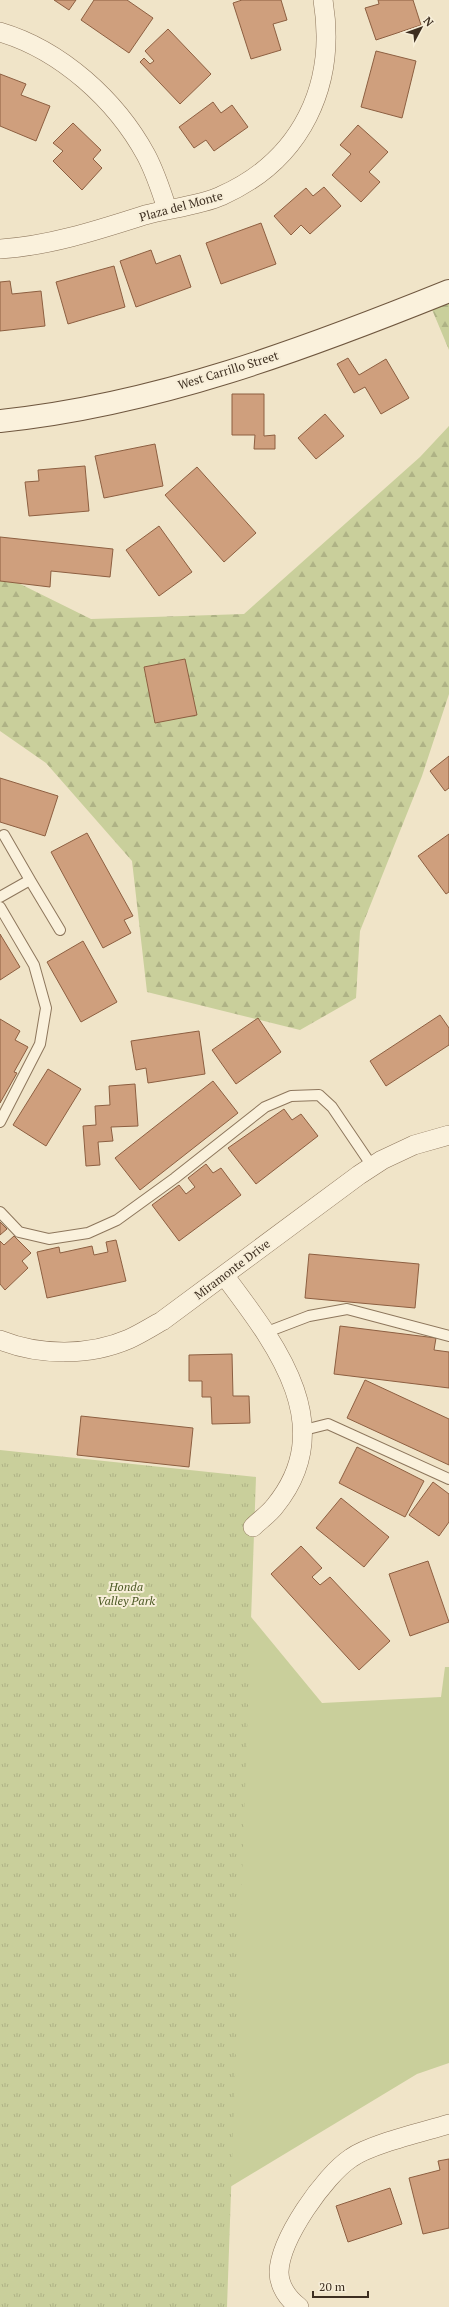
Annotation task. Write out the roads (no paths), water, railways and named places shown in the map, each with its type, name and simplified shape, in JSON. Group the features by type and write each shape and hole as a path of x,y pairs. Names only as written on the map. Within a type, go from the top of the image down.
{"main road":[{"name":"West Carrillo Street","path":"0,421 44,417 103,406 192,382 301,348 449,291"}],"street":[{"name":"Plaza del Monte","path":"0,249 53,241 167,209 219,197 262,173 280,156 295,138 308,117 319,93 327,46 327,21 323,0"},
{"path":"0,32 30,44 53,57 76,72 102,96 126,124 145,154 156,178 167,209"},
{"name":"Miramonte Drive","path":"0,1340 32,1349 56,1352 81,1351 106,1346 129,1339 162,1321 372,1166 414,1145 449,1135"},
{"path":"224,1274 267,1332 280,1354 294,1386 304,1430 301,1455 292,1479 274,1507 253,1527"},
{"path":"299,2307 286,2294 281,2284 280,2262 302,2216 334,2170 361,2152 449,2124"}],"lane":[{"path":"4,834 60,930"},
{"path":"0,897 30,880"},
{"path":"0,906 34,965 46,1008 40,1044 0,1122"},
{"path":"0,1212 19,1232 49,1239 88,1233 117,1220 175,1178 264,1107 291,1096 319,1095 332,1108 372,1166"},
{"path":"267,1332 309,1316 347,1310 449,1336"},
{"path":"304,1430 328,1424 449,1479"}],"park label":[{"name":"Honda Valley Park","path":"126,1593"}]}
